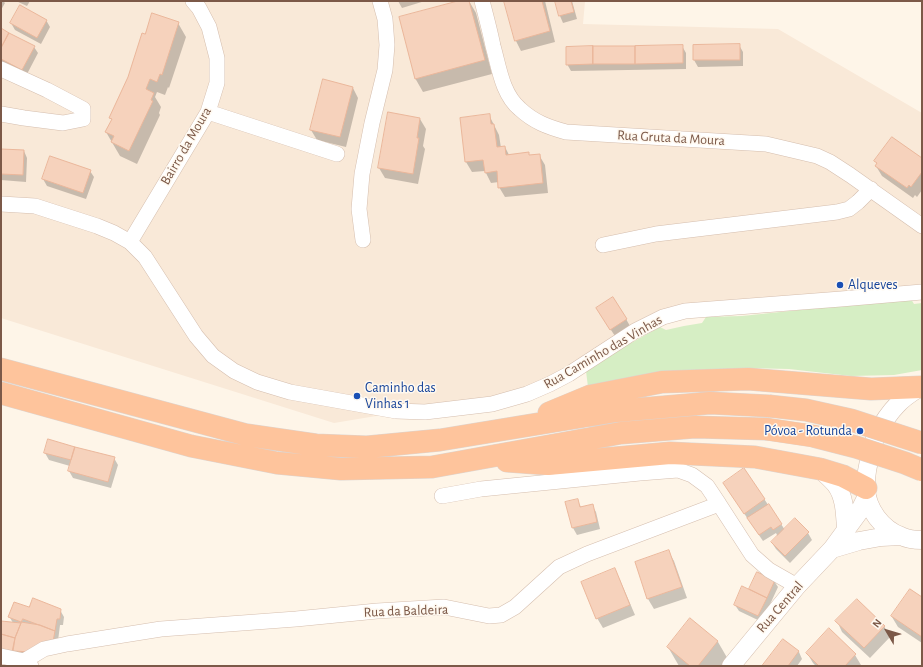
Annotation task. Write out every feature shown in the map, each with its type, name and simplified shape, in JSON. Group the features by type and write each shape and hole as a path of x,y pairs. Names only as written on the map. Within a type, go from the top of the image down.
{"highway":[{"path":"1,369 247,435 316,445 367,447 440,440 616,410 710,403 769,406 806,410 851,420 922,443"},
{"path":"510,428 590,396 662,382 748,379 871,389 922,387"},
{"path":"1,393 191,446 277,463 341,469 432,467 621,433 695,427 766,430 813,436 905,462 922,470"},
{"path":"474,459 548,464 670,453 755,457 820,469 843,476 866,492"}],"street":[{"name":"Bairro da Moura","path":"130,242 208,112 217,83 217,58 209,27 199,8 193,1"},
{"path":"363,240 359,209 362,174 386,64 387,45 385,19 380,1"},
{"name":"Rua Gruta da Moura","path":"482,1 501,77 511,99 519,109 532,119 547,127 566,132 578,133 766,144 816,156 830,162 922,226"},
{"path":"1,69 47,90 83,109 83,118 63,123 1,114"},
{"path":"208,112 337,154"},
{"path":"603,245 656,234 837,212 849,209 871,190"},
{"name":"Rua Caminho das Vinhas","path":"1,204 35,206 97,226 130,242 145,257 196,336 213,356 234,371 257,382 290,392 396,411 425,412 492,404 527,394 568,374 635,332 659,319 685,311 922,292"},
{"path":"922,387 897,404 883,422 875,437 867,466 866,492 872,511 888,529 901,536 922,540"},
{"path":"820,469 837,486 842,498 846,529"},
{"path":"442,496 481,489 678,470 692,475 707,486 752,555 769,570 797,586"},
{"name":"Rua Central","path":"731,666 797,586 832,549 859,512 866,492"},
{"name":"Rua da Baldeira","path":"27,664 44,649 59,645 161,629 296,619 377,611 444,608 489,616 501,615 515,607 559,567 587,554 719,504"},
{"path":"832,549 859,541 881,537 901,536"},
{"path":"744,666 746,647"},
{"path":"1,656 27,664"}],"shaded area":[{"name":"Alqueves","path":"1,1 585,1 583,24 778,29 922,113 922,291 685,311 526,391 334,423 1,318"}],"green space":[{"path":"911,299 914,304 922,303 922,370 894,375 851,376 789,369 747,368 707,370 588,387 586,371 620,349 660,327 666,330 702,323 706,317 742,316"}],"building":[{"path":"458,1 469,1 485,60 415,79 399,17"},
{"path":"504,1 542,1 550,31 515,41"},
{"path":"555,1 571,1 574,12 559,16"},
{"path":"20,5 47,20 37,38 10,23"},
{"path":"152,13 179,22 162,75 160,74 157,82 150,79 146,89 154,93 151,100 153,101 129,151 111,142 114,136 105,132 112,119 109,118 128,77 142,33 145,34"},
{"path":"1,28 9,33 1,48"},
{"path":"9,33 35,46 22,70 1,59 1,48"},
{"path":"740,44 740,60 693,60 693,45"},
{"path":"683,45 683,63 635,64 635,46"},
{"path":"593,46 635,46 635,64 593,64"},
{"path":"593,46 593,64 566,65 566,47"},
{"path":"323,79 353,87 340,137 310,130"},
{"path":"388,112 420,118 417,138 419,138 413,174 378,168"},
{"path":"490,114 491,124 494,124 497,147 505,146 506,155 529,152 529,155 540,154 543,183 498,188 497,171 485,173 483,160 465,162 460,118"},
{"path":"892,137 922,158 922,172 911,187 909,185 907,188 875,166 877,163 874,161"},
{"path":"1,149 24,150 23,175 1,174"},
{"path":"50,156 91,170 83,193 42,179"},
{"path":"613,297 627,319 610,330 596,308"},
{"path":"48,439 75,447 71,460 44,453"},
{"path":"75,447 115,457 108,482 68,471"},
{"path":"744,468 765,499 744,514 723,483"},
{"path":"578,499 580,507 593,504 597,522 572,528 565,502"},
{"path":"769,504 782,524 773,530 771,527 759,535 747,518"},
{"path":"795,518 809,532 785,556 771,542"},
{"path":"669,550 682,587 647,599 635,562"},
{"path":"615,568 630,605 596,619 581,582"},
{"path":"757,572 775,580 767,598 749,589"},
{"path":"742,586 767,598 758,616 734,605"},
{"path":"910,589 922,597 922,637 891,616"},
{"path":"33,598 61,609 60,619 57,619 55,631 40,625 21,622 8,617 14,602 29,607"},
{"path":"857,599 885,626 864,648 835,621"},
{"path":"690,618 718,641 698,666 690,666 667,647"},
{"path":"23,619 55,631 53,642 32,652 13,651 15,638"},
{"path":"1,621 21,623 15,638 1,634"},
{"path":"829,628 856,654 845,666 819,666 806,653"},
{"path":"1,634 15,638 12,652 1,652"},
{"path":"783,639 799,651 788,666 762,666"}],"place":[{"name":"Alqueves","path":"840,285"},
{"name":"Caminho das Vinhas 1","path":"357,396"},
{"name":"Póvoa - Rotunda","path":"860,431"}]}
